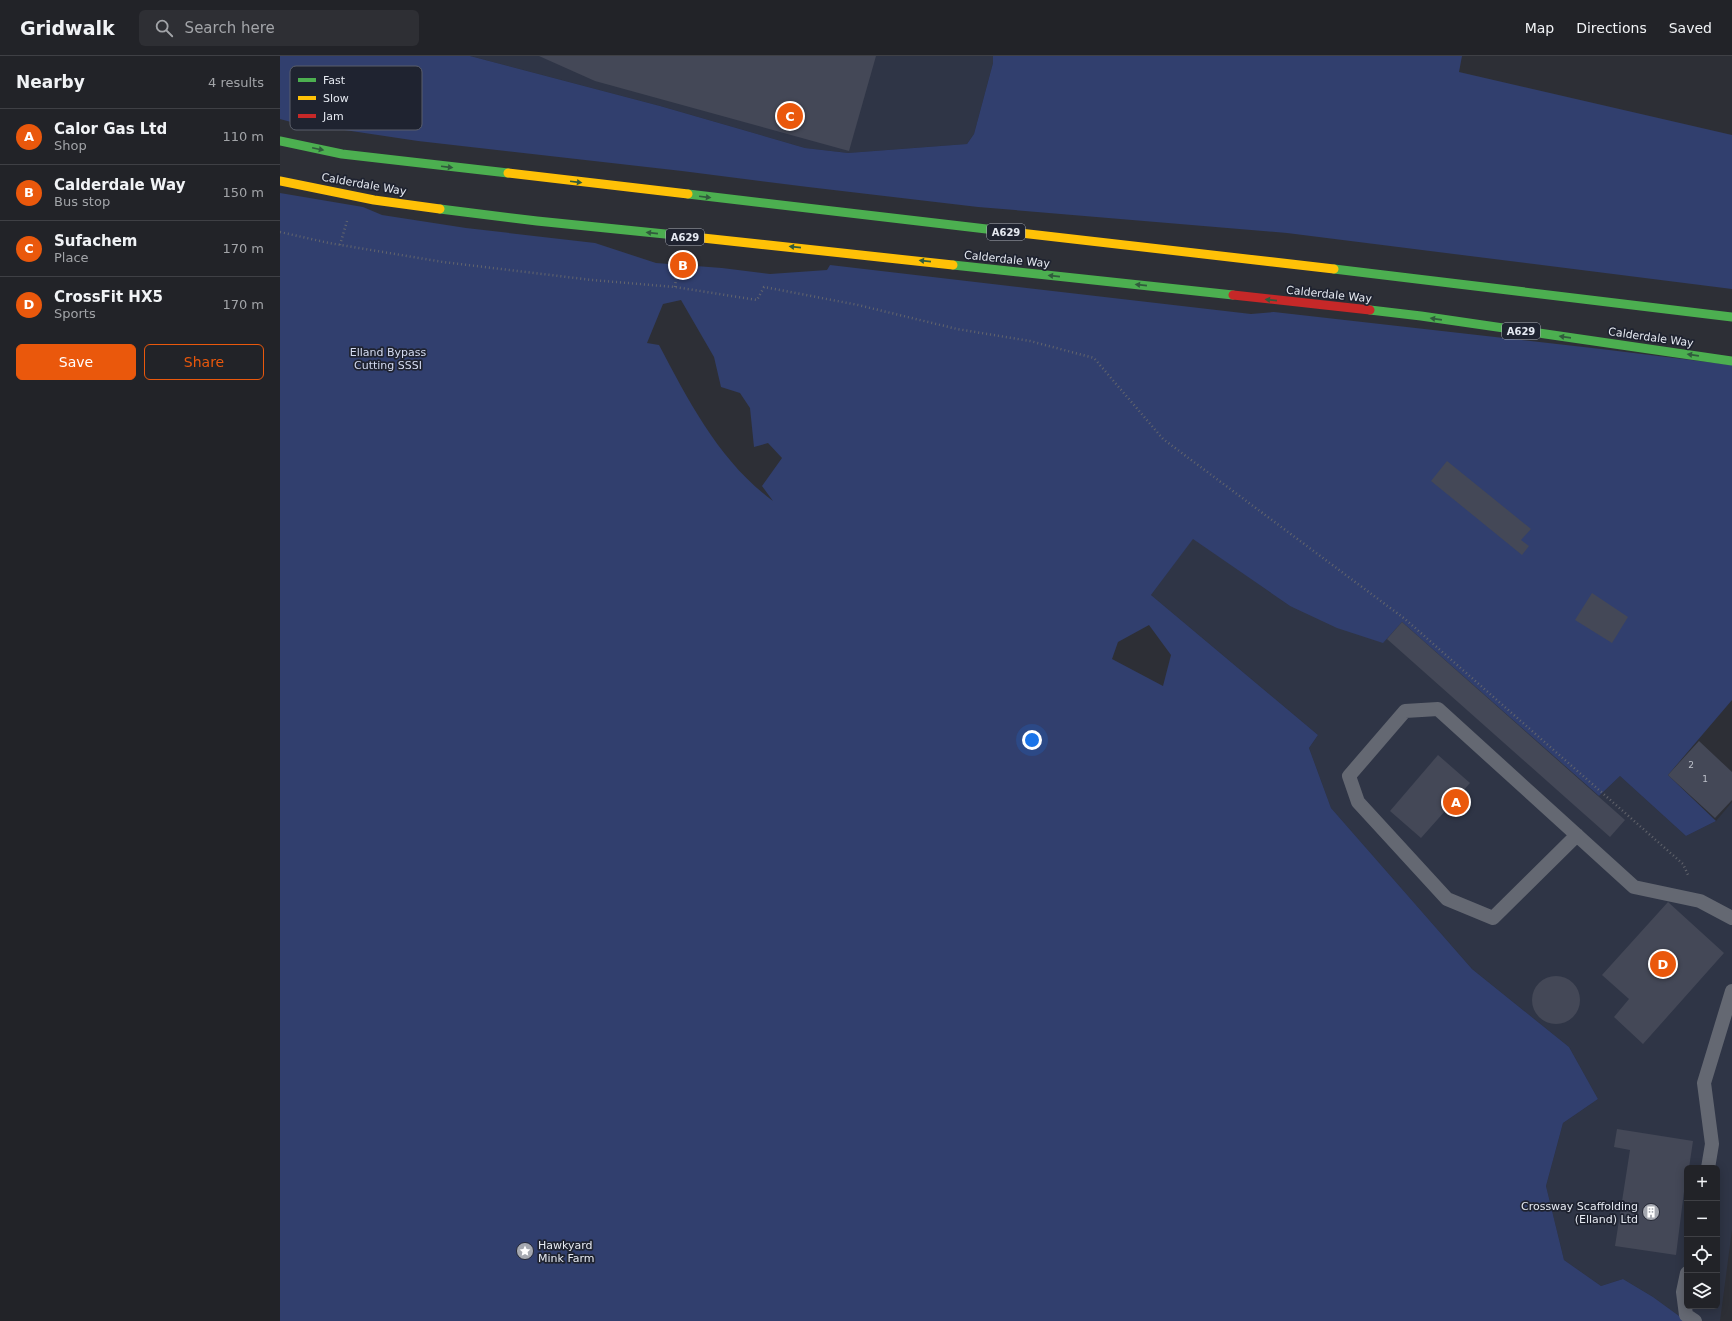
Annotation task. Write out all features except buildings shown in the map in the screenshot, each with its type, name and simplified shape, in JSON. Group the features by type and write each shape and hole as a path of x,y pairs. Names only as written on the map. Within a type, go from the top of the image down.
{"highway":[{"name":"A629","path":"280,141 342,154 712,198 1446,281 1732,317"},
{"name":"Calderdale Way","path":"280,181 374,200 537,221 739,241 1421,316 1732,361"}],"lane":[{"path":"1577,835 1494,918 1447,898 1358,802 1349,776 1405,711 1438,709 1577,835 1634,887 1700,901 1732,918"},
{"path":"1708,1165 1712,1144 1704,1084 1732,991"},
{"path":"1684,1287 1684,1300"},
{"path":"1685,1309 1686,1315 1695,1321"}],"path":[{"path":"280,232 329,243 442,262 592,280 675,287 757,300 764,287 858,305 957,329 1030,341 1094,358 1163,439 1405,619 1683,864 1700,901"},
{"path":"675,287 680,236"}],"shaded area":[{"path":"470,56 993,56 993,63 974,134 967,144 848,153 805,148 660,106"},
{"path":"1193,538 1290,606 1402,622 1599,796 1620,776 1686,836 1716,821 1732,802 1732,1230 1720,1321 1686,1321 1653,1297 1623,1279 1601,1286 1564,1260 1546,1186 1563,1123 1598,1099 1569,1047 1472,969 1331,808 1309,748 1318,735 1151,595"}],"green space":[{"path":"280,56 470,56 660,106 805,148 848,153 967,144 974,134 993,63 993,56 1462,56 1459,72 1732,135 1732,289 1287,233 978,207 418,141 344,130 422,130 422,66 290,66 290,122 280,119"},
{"name":"Elland Bypass Cutting SSSI","path":"280,193 363,207 382,215 466,228 595,243 656,263 722,268 770,274 827,270 830,265 1251,314 1274,312 1732,365 1732,700 1668,775 1716,821 1686,836 1620,776 1599,796 1402,622 1383,643 1337,628 1290,606 1193,539 1151,595 1318,735 1309,748 1331,808 1472,969 1569,1047 1598,1099 1563,1123 1546,1186 1564,1260 1601,1286 1623,1279 1653,1297 1686,1321 280,1321","holes":["681,300 714,357 721,387 740,393 750,408 754,447 768,443 782,458 762,486 773,501 737,468 707,430 659,345 647,343 663,304","1149,625 1171,655 1163,686 1112,659 1118,642"]}],"traffic: fast":[{"path":"280,141 342,154 508,173"},
{"path":"688,194 995,230"},
{"path":"440,209 537,221 675,235"},
{"path":"953,265 1233,295"},
{"path":"1334,269 1732,317"},
{"path":"1370,310 1732,361"}],"traffic: slow":[{"path":"508,173 688,194"},
{"path":"280,181 374,200 440,209"},
{"path":"995,230 1334,269"},
{"path":"675,235 953,265"}],"traffic: jam":[{"path":"1233,295 1370,310"}],"place":[{"name":"Sufachem","path":"790,116"},
{"name":"Calderdale Way","path":"683,265"},
{"name":"Calor Gas Ltd","path":"1456,802"},
{"name":"CrossFit HX5","path":"1663,964"},
{"name":"Crossway Scaffolding (Elland) Ltd","path":"1651,1212"},
{"name":"Hawkyard Mink Farm","path":"525,1251"}]}
